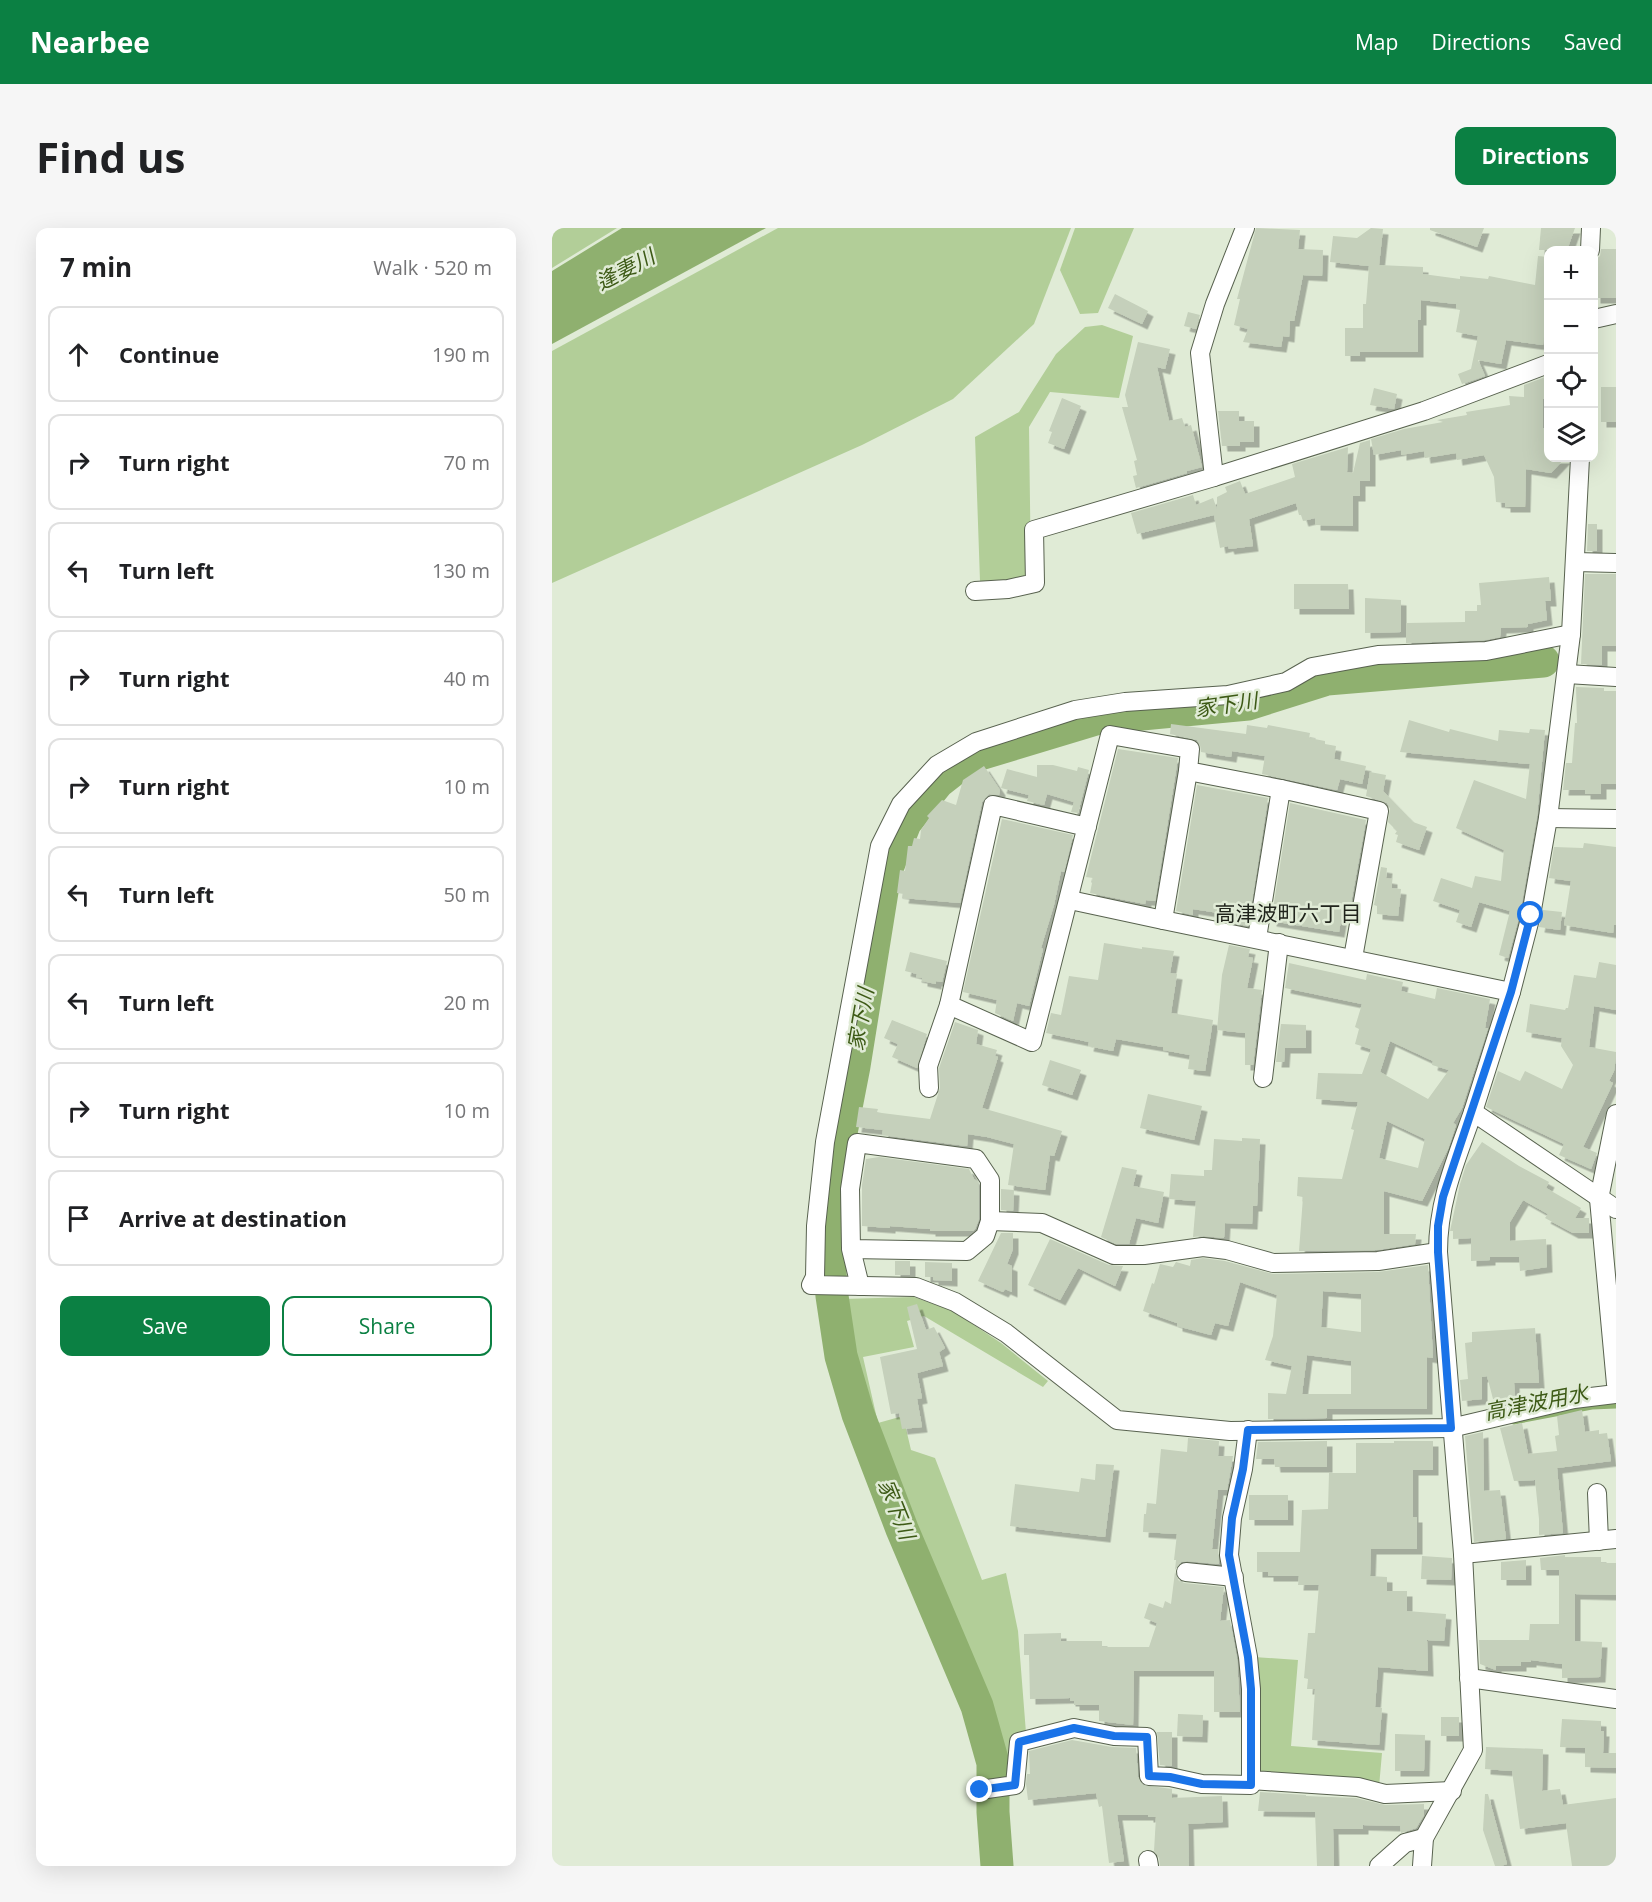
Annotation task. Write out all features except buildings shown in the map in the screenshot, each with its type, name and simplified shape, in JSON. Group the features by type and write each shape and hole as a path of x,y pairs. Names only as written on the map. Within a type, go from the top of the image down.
{"street":[{"path":"1214,477 1200,353 1215,303 1245,228"},
{"path":"1590,246 1591,228"},
{"path":"1598,318 1616,314"},
{"path":"975,591 1035,583 1034,530 1214,477 1424,411 1544,366"},
{"path":"1422,1866 1424,1838 1473,1750 1463,1554 1451,1428 1438,1226 1443,1197 1511,992 1531,915 1548,818 1567,674 1580,462"},
{"path":"1575,562 1616,563"},
{"path":"1571,634 1486,651 1378,655 1311,667 1286,682 1228,695 1125,702 1075,710 976,742 937,765 901,804 880,846 825,1142 816,1226 813,1285 916,1287 956,1302 1006,1333 1117,1420 1230,1431 1451,1428 1574,1399 1616,1394"},
{"path":"1567,674 1616,677"},
{"path":"949,1005 1032,1042 1070,900 1110,735 1190,748 1163,920"},
{"path":"1188,771 1379,811 1353,958"},
{"path":"1257,938 1281,789"},
{"path":"929,1088 928,1066 949,1005 993,805 1087,827"},
{"path":"1548,818 1616,819"},
{"path":"1070,900 1511,992"},
{"path":"1263,1078 1279,943"},
{"path":"1473,1112 1616,1209"},
{"path":"1616,1114 1599,1199 1616,1384"},
{"path":"851,1249 967,1251 985,1236 990,1221 990,1180 976,1160 857,1143 850,1189 851,1249 859,1286"},
{"path":"990,1221 1042,1223 1114,1255 1144,1255 1203,1247 1227,1250 1273,1263 1378,1261 1438,1252"},
{"path":"980,1790 1015,1785 1019,1742 1074,1728 1114,1736 1147,1737 1149,1776 1170,1777 1202,1784 1251,1785 1249,1668 1229,1555 1232,1518 1243,1469 1248,1430"},
{"path":"1463,1554 1608,1540 1597,1493"},
{"path":"1186,1572 1234,1577"},
{"path":"1469,1678 1616,1699"},
{"path":"1251,1780 1358,1787 1385,1794 1452,1791"},
{"path":"1379,1866 1405,1843 1424,1838"}],"shaded area":[{"path":"552,228 617,228 552,268"},
{"path":"778,228 1071,228 1034,324 953,399 862,445 552,583 552,351"},
{"path":"1075,228 1134,228 1098,313 1080,314 1060,270"},
{"path":"1102,325 1133,336 1119,398 1050,392 1029,427 1031,578 994,586 980,581 975,437 1019,412 1056,354 1085,327"},
{"path":"914,1297 953,1311 1001,1343 1048,1381 1043,1387 924,1316 907,1321 914,1347 863,1357 878,1423 903,1416 911,1450 935,1458 982,1580 1006,1573 1018,1631 1026,1733 1009,1781 999,1781 998,1761 983,1703 880,1458 880,1445 865,1405 842,1299"},
{"path":"1254,1657 1298,1660 1291,1746 1382,1753 1379,1787 1256,1775"}],"water":[{"name":"逢妻川","path":"622,228 766,228 552,344 552,271"}],"waterway":[{"name":"家下川","path":"997,1866 993,1812 993,1763 977,1706 902,1529 858,1414 841,1356 832,1296 827,1239 832,1179 854,1066 885,873 905,823 938,782 970,757 1099,718 1248,704 1327,679 1543,661"},
{"name":"高津波用水","path":"1514,1422 1592,1407 1616,1406"}],"district":[{"name":"高津波町六丁目","path":"1288,913"}],"route":[{"path":"980,1790 1015,1785 1019,1742 1074,1728 1114,1736 1147,1737 1149,1776 1170,1777 1202,1784 1251,1785 1251,1689 1248,1657 1229,1555 1232,1518 1243,1469 1248,1430 1451,1428 1438,1226 1443,1197 1511,992 1531,915"}]}
